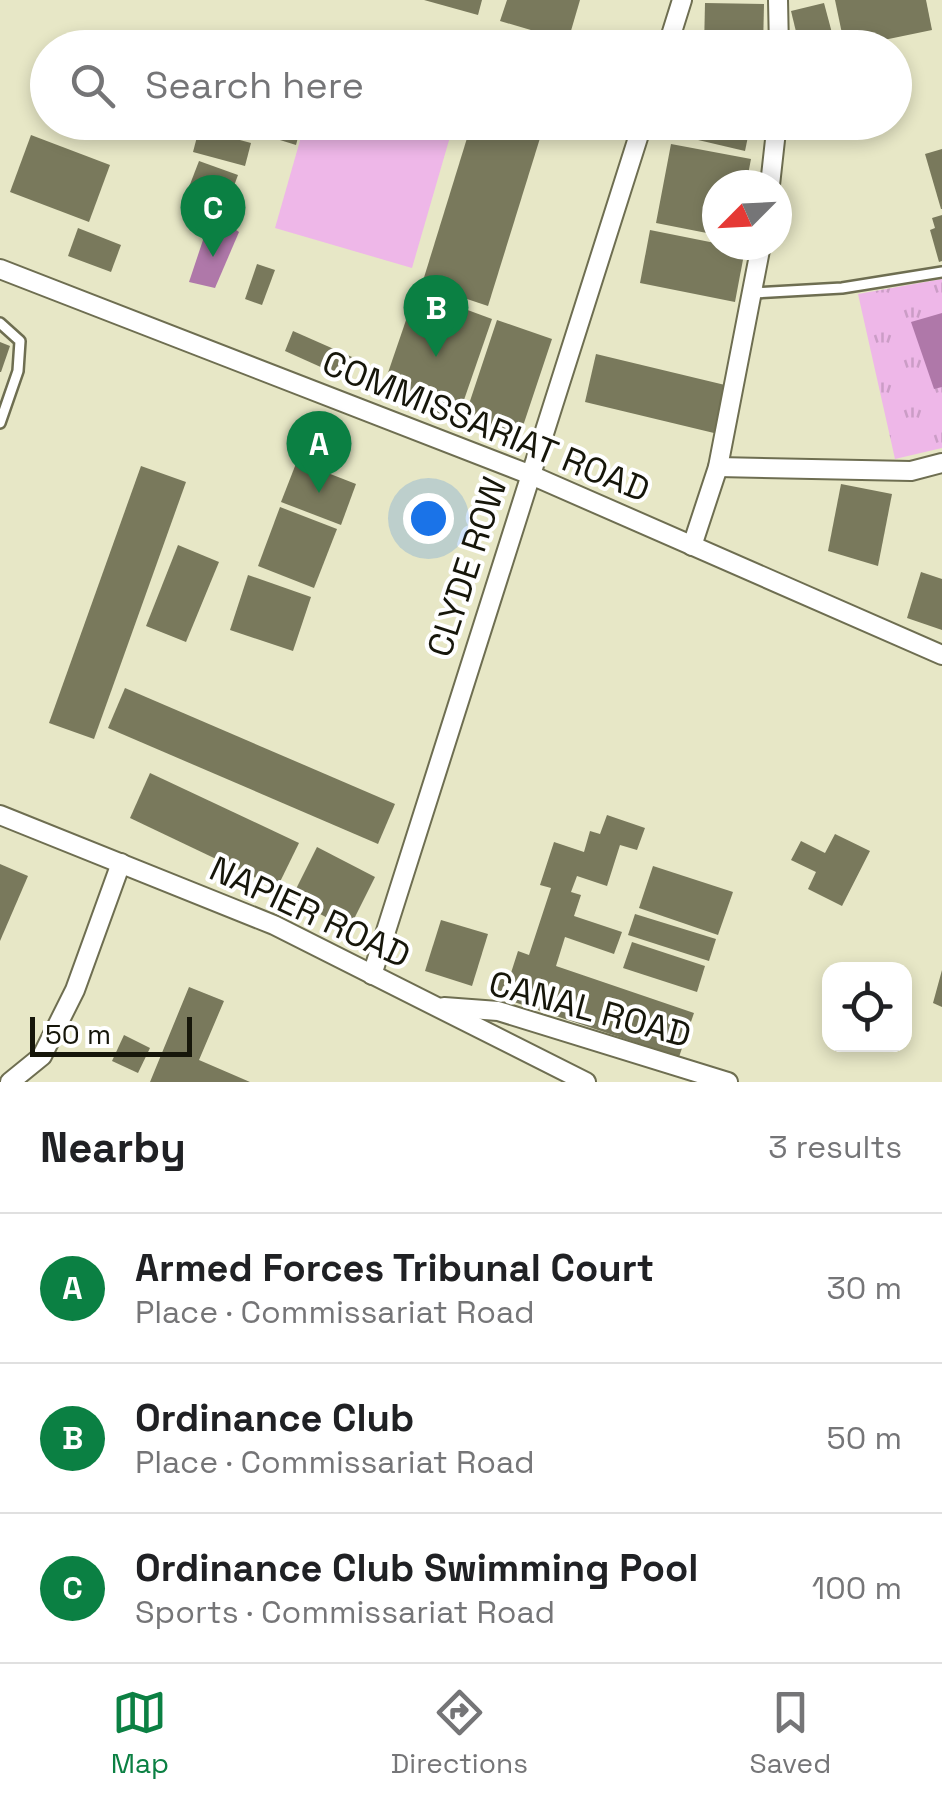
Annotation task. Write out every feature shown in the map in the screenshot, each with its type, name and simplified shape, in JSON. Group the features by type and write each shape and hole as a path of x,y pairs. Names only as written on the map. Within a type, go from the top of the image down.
{"street":[{"path":"673,30 682,0"},
{"path":"778,0 779,30"},
{"name":"CLYDE ROW","path":"372,975 637,140"},
{"path":"772,170 776,140"},
{"path":"692,546 718,468 758,260"},
{"name":"COMMISSARIAT ROAD","path":"0,269 531,475 942,655"},
{"path":"718,468 911,471 942,463"},
{"name":"NAPIER ROAD","path":"0,815 274,925 586,1082"},
{"path":"10,1082 42,1056 67,1006 121,863"},
{"name":"CANAL ROAD","path":"434,1006 498,1011 728,1082"}],"lane":[{"path":"753,293 842,288 942,272"},
{"path":"0,323 20,341 18,371 0,424"}],"green space":[{"path":"300,140 449,140 412,268 275,228"},
{"path":"942,279 942,448 895,459 858,294"}],"shaded area":[{"path":"212,213 239,232 215,288 189,282"},
{"path":"942,313 942,387 934,389 911,322"}],"building":[{"path":"424,0 482,0 478,15"},
{"path":"507,0 580,0 571,30 531,30 500,21"},
{"path":"835,0 926,0 932,30 912,34 912,30 841,30"},
{"path":"705,3 764,4 763,30 704,30"},
{"path":"824,3 831,30 796,30 791,11"},
{"path":"30,138 110,165 89,222 10,192"},
{"path":"196,140 251,143 245,166 193,152"},
{"path":"466,140 539,140 488,306 422,284"},
{"path":"698,140 747,140 745,151"},
{"path":"671,144 751,159 749,170 702,170 702,232 656,223"},
{"path":"942,149 942,209 941,209 925,154"},
{"path":"199,161 238,175 228,202 189,187"},
{"path":"942,215 939,262 930,230 935,228 932,218"},
{"path":"78,228 121,245 111,272 68,256"},
{"path":"650,230 702,240 702,260 743,260 735,302 640,283"},
{"path":"257,264 275,270 262,305 245,299"},
{"path":"416,291 492,319 456,423 380,396"},
{"path":"497,320 552,339 517,444 462,425"},
{"path":"293,331 352,357 343,377 285,351"},
{"path":"0,342 10,346 1,372 0,372"},
{"path":"596,354 725,385 714,433 585,402"},
{"path":"297,461 356,484 341,525 281,502"},
{"path":"141,466 186,482 94,739 49,723"},
{"path":"841,484 892,494 878,566 828,551"},
{"path":"280,507 337,529 314,588 258,566"},
{"path":"178,545 219,562 186,642 146,626"},
{"path":"921,572 942,579 942,630 907,618"},
{"path":"248,575 311,597 293,651 230,630"},
{"path":"125,688 395,804 378,844 108,728"},
{"path":"150,773 299,843 277,888 130,818"},
{"path":"607,815 645,828 637,850 620,845 607,886 577,876 571,892 581,895 574,916 622,932 614,954 565,937 556,966 694,1013 679,1057 490,994 497,972 510,976 518,951 529,955 551,888 540,885 554,842 584,852 590,831 600,834"},
{"path":"835,834 870,851 842,906 808,889 816,872 791,860 801,841 825,853"},
{"path":"317,847 375,877 349,929 291,899"},
{"path":"0,864 28,876 0,941"},
{"path":"653,866 733,892 718,935 639,908"},
{"path":"635,914 716,939 709,961 628,935"},
{"path":"441,920 488,934 472,986 425,971"},
{"path":"632,942 705,966 697,992 623,968"},
{"path":"942,970 942,1007 933,1003"},
{"path":"189,987 224,1001 199,1060 250,1082 150,1082"},
{"path":"124,1035 150,1048 138,1073 112,1061"}],"place":[{"name":"Ordinance Club Swimming Pool","path":"213,257"},
{"name":"Ordinance Club","path":"436,357"},
{"name":"Armed Forces Tribunal Court","path":"319,493"}]}
